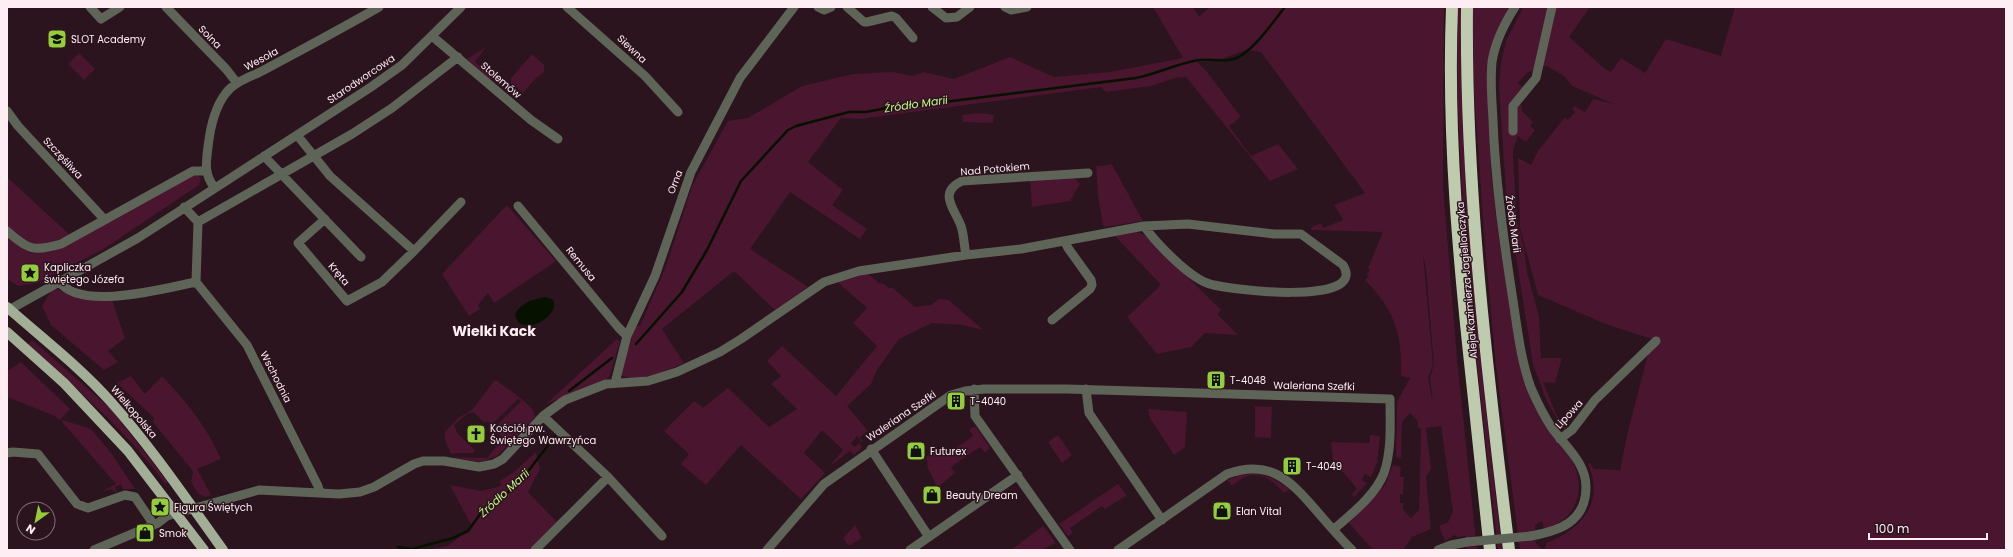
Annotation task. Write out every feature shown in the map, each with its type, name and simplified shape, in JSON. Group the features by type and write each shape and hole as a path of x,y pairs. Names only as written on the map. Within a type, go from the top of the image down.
{"highway":[{"name":"Aleja Kazimierza Jagiellończyka","path":"1452,7 1452,116 1456,199 1470,361 1490,550"},
{"name":"Aleja Kazimierza Jagiellończyka","path":"1467,7 1468,104 1474,226 1482,316 1508,550"},
{"path":"1505,522 1513,550"}],"main road":[{"name":"Wielkopolska","path":"8,309 110,401 134,429 223,550"},
{"path":"7,332 64,383 128,452 204,550"}],"street":[{"path":"90,7 101,19 120,7"},
{"name":"Solna","path":"166,7 226,69 237,83"},
{"name":"Starodworcowa","path":"8,309 111,255 393,72 461,7"},
{"name":"Siewna","path":"567,7 645,76 678,112"},
{"name":"Orna","path":"615,383 628,336 655,276 691,172 740,78 794,7"},
{"path":"818,7 824,10 831,7"},
{"path":"847,7 864,22 892,16 896,18 913,38"},
{"path":"932,7 946,18 957,16 970,7"},
{"path":"1005,7 1011,10 1027,7"},
{"name":"Źródło Marii","path":"1515,7 1498,37 1492,65 1497,194 1526,371 1541,409 1560,439"},
{"path":"1513,131 1513,106 1529,83 1536,78 1552,7"},
{"name":"Wesoła","path":"206,171 210,133 217,107 226,93 237,83 264,71 373,8"},
{"name":"Stolemów","path":"432,36 531,120 558,139"},
{"path":"198,222 281,173 352,134 392,108 458,57"},
{"name":"Szczęśliwa","path":"7,111 104,219"},
{"path":"297,135 330,176 414,251"},
{"path":"264,156 361,258"},
{"path":"7,231 26,246 42,250 72,239 104,219 193,171 206,171 209,180 214,187"},
{"name":"Nad Potokiem","path":"966,255 960,225 949,200 950,192 955,184 962,181 1088,173"},
{"name":"Kręta","path":"325,220 298,243 347,301 382,282 461,202"},
{"name":"Remusa","path":"518,206 618,327 628,336"},
{"path":"59,281 62,285 76,292 89,295 126,296 196,282 198,222 184,207"},
{"path":"94,550 154,525 168,516 259,490 352,493 368,490 414,464 423,461 444,461 479,467 494,464 503,459 543,416 565,400 606,384 660,378 696,364 742,339 810,291 832,278 868,269 1065,242 1144,226 1188,224 1274,234 1301,234 1343,265 1347,271 1346,276 1342,282 1322,291 1299,293 1221,287 1196,278 1184,268 1144,226"},
{"path":"1052,320 1090,289 1092,285 1091,280 1065,242"},
{"name":"Wschodnia","path":"196,282 247,345 318,486 320,493"},
{"name":"Lipowa","path":"1438,550 1451,545 1467,542 1531,536 1553,532 1563,528 1575,517 1584,501 1586,487 1583,471 1576,458 1560,439 1572,430 1595,400 1656,341"},
{"path":"974,389 975,416 1070,550"},
{"name":"Waleriana Szefki","path":"767,550 818,489 871,449 951,395 974,389 1086,389 1390,399 1387,461 1383,474 1370,494 1333,530"},
{"path":"1086,389 1089,412 1162,520"},
{"path":"543,416 608,478 662,536"},
{"path":"871,449 929,537"},
{"path":"7,453 38,454 77,504 83,507 88,508 125,495 134,497 154,525"},
{"path":"1118,550 1227,474 1238,470 1253,468 1267,470 1281,475 1295,486 1352,550"},
{"path":"910,550 1018,475"},
{"path":"535,550 608,478"}],"shaded area":[{"path":"1153,7 1193,7 1199,17 1210,7 1444,7 1443,185 1457,359 1477,550 1465,550 1467,549 1466,536 1457,537 1455,535 1445,541 1439,526 1448,522 1453,512 1441,426 1426,428 1431,469 1426,477 1431,529 1412,537 1403,550 1373,550 1349,523 1385,485 1393,465 1401,467 1400,477 1404,477 1403,494 1400,494 1400,503 1403,503 1403,510 1411,518 1419,510 1421,429 1418,428 1418,421 1410,413 1402,422 1401,458 1396,457 1397,402 1410,378 1401,376 1398,335 1390,313 1365,280 1369,276 1367,274 1370,270 1368,268 1383,232 1311,230 1312,227 1321,223 1323,228 1343,220 1334,205 1365,193 1261,52 1246,50 1216,61 1197,62 1208,73 1241,117 1229,126 1251,156 1278,144 1298,169 1270,181 1186,77 1175,78 1151,86 1106,92 1101,87 860,119 841,118 808,162 843,190 832,205 867,229 860,239 790,192 750,249 808,287 775,310 734,271 662,329 684,363 645,377 637,378 622,376 621,370 636,326 640,326 666,266 693,184 728,121 748,118 802,86 853,74 893,72 912,76 924,72 954,79 1010,57 1054,77 1110,72 1183,58","holes":["1423,255 1426,269 1434,364 1430,378 1433,404 1428,378 1433,365"]},
{"path":"1457,7 1461,7 1461,75 1464,143 1473,279 1486,414 1502,550 1498,550 1482,414 1469,279 1457,75"},
{"path":"1472,7 1510,7 1496,33 1491,47 1487,82 1491,173 1497,225 1518,357 1575,467 1578,477 1578,497 1574,506 1563,520 1544,529 1542,521 1535,525 1536,544 1542,549 1546,548 1546,543 1569,531 1579,523 1586,514 1591,504 1594,492 1593,479 1588,464 1590,463 1594,469 1620,470 1628,431 1652,339 1608,325 1538,295 1520,228 1518,158 1531,165 1538,151 1565,117 1568,120 1575,112 1572,110 1574,106 1585,112 1593,99 1614,104 1572,86 1564,76 1547,66 1536,66 1534,71 1528,72 1518,83 1525,90 1514,110 1527,92 1529,94 1521,102 1522,111 1533,122 1530,126 1535,130 1526,142 1518,136 1513,150 1517,221 1524,248 1527,272 1539,316 1541,358 1562,358 1555,383 1543,382 1557,416 1567,430 1565,431 1547,402 1533,364 1506,192 1499,87 1501,63 1506,41 1523,7 1590,7 1569,37 1605,69 1611,72 1621,58 1645,73 1666,39 1721,56 1735,7 2006,7 2006,550 1520,550 1496,366 1485,247 1474,90"},
{"path":"486,47 475,62 493,76 490,80 467,59"},
{"path":"79,53 95,69 84,80 68,64"},
{"path":"532,54 544,65 544,72 533,81 523,93 511,83 511,78"},
{"path":"980,113 994,115 993,123 963,122 962,115"},
{"path":"1111,163 1143,221 1105,227 1103,225 1098,196 1096,166 1110,165"},
{"path":"193,175 198,175 201,179 199,185 102,250 37,283 18,286 7,279 7,234 30,253 52,251 66,246"},
{"path":"1073,177 1080,184 1070,201 1032,207 1030,181"},
{"path":"8,178 69,234 51,242 36,244 22,238 7,226"},
{"path":"507,205 556,261 494,303 488,293 478,305 480,309 469,316 442,274"},
{"path":"1136,232 1145,235 1221,310 1217,314 1238,335 1205,333 1191,347 1157,354 1127,317 1161,285 1115,236"},
{"path":"867,273 879,283 884,284 889,288 893,288 915,307 931,305 939,299 949,300 983,330 962,325 932,323 899,339 877,370 871,384 847,406 868,431 860,437 863,442 860,442 861,440 857,436 851,444 855,447 859,443 862,447 854,455 850,451 829,467 843,450 822,430 804,453 825,473 801,499 741,445 706,485 681,464 689,454 664,431 694,401 703,408 728,388 769,427 797,409 771,384 781,376 767,361 782,346 836,396 877,346 853,323 867,308 836,281"},
{"path":"57,289 68,294 112,300 125,338 108,351 118,362 104,370 51,325 42,306 51,291"},
{"path":"545,297 552,299 554,305 552,311 547,317 541,322 533,325 525,325 519,322 515,315 520,307 531,301"},
{"path":"617,339 620,341 610,375 607,379 546,404"},
{"path":"32,340 110,408 168,482 165,484 135,446 118,428 64,377 27,345"},
{"path":"21,362 70,409 60,420 55,416 7,397 7,371"},
{"path":"131,376 145,394 162,376 188,405 203,425 221,459 197,469 211,495 206,497 198,494 191,482 193,473 192,470 153,422 154,418 117,383"},
{"path":"494,381 497,381 526,403 531,408 535,417 497,456 481,462 455,458 487,458 501,441 501,436 494,428 521,401 518,399 491,425 487,421 485,423 473,412 467,414 454,425 458,434 475,450 473,453 451,454 445,440 445,432 458,418 472,410"},
{"path":"1255,406 1272,407 1271,438 1255,437"},
{"path":"1148,409 1187,412 1185,447 1174,455 1150,418"},
{"path":"63,420 91,429 111,453 135,489 123,489 121,484 115,487 117,493 112,489 102,491 116,484 62,422"},
{"path":"976,427 990,448 985,453 980,447 951,467 955,473 939,486 936,485 927,466 928,464 926,457 939,450 944,456 973,436 969,430"},
{"path":"1058,435 1072,455 1062,463 1048,442"},
{"path":"1370,435 1380,436 1377,463 1371,477 1365,474 1362,480 1367,483 1354,497 1352,494 1357,489 1333,460 1331,442 1370,443"},
{"path":"536,452 540,469 528,492 557,522 529,550 427,550 448,546 472,527 450,485 481,491 501,486 500,481 514,472"},
{"path":"1256,474 1272,478 1290,489 1284,493 1272,482 1257,475 1245,477 1232,486 1227,480 1241,475"},
{"path":"1118,484 1127,495 1105,509 1102,506 1070,528 1073,533 1068,536 1059,524"},
{"path":"855,525 862,538 849,546 843,538"},
{"path":"1043,526 1056,543 1041,550 1011,550"}],"waterway":[{"name":"Źródło Marii","path":"636,344 682,292 707,250 741,181 788,130 796,126 849,112 866,112 907,104 920,105 1136,78 1194,61 1231,60 1242,55 1254,45 1285,7"},
{"name":"Źródło Marii","path":"569,391 612,358"},
{"name":"Źródło Marii","path":"398,547 412,549 453,538 468,531 483,510 511,490 526,474 555,436"}],"place":[{"name":"SLOT Academy","path":"57,39"},
{"name":"Kapliczka świętego Józefa","path":"30,273"},
{"name":"T-4048","path":"1216,380"},
{"name":"T-4040","path":"956,401"},
{"name":"Kościół pw. Świętego Wawrzyńca","path":"476,434"},
{"name":"Futurex","path":"916,451"},
{"name":"T-4049","path":"1292,466"},
{"name":"Beauty Dream","path":"932,495"},
{"name":"Figura Świętych","path":"160,507"},
{"name":"Elan Vital","path":"1222,511"},
{"name":"Smok","path":"145,533"}],"district":[{"name":"Wielki Kack","path":"494,331"}]}
